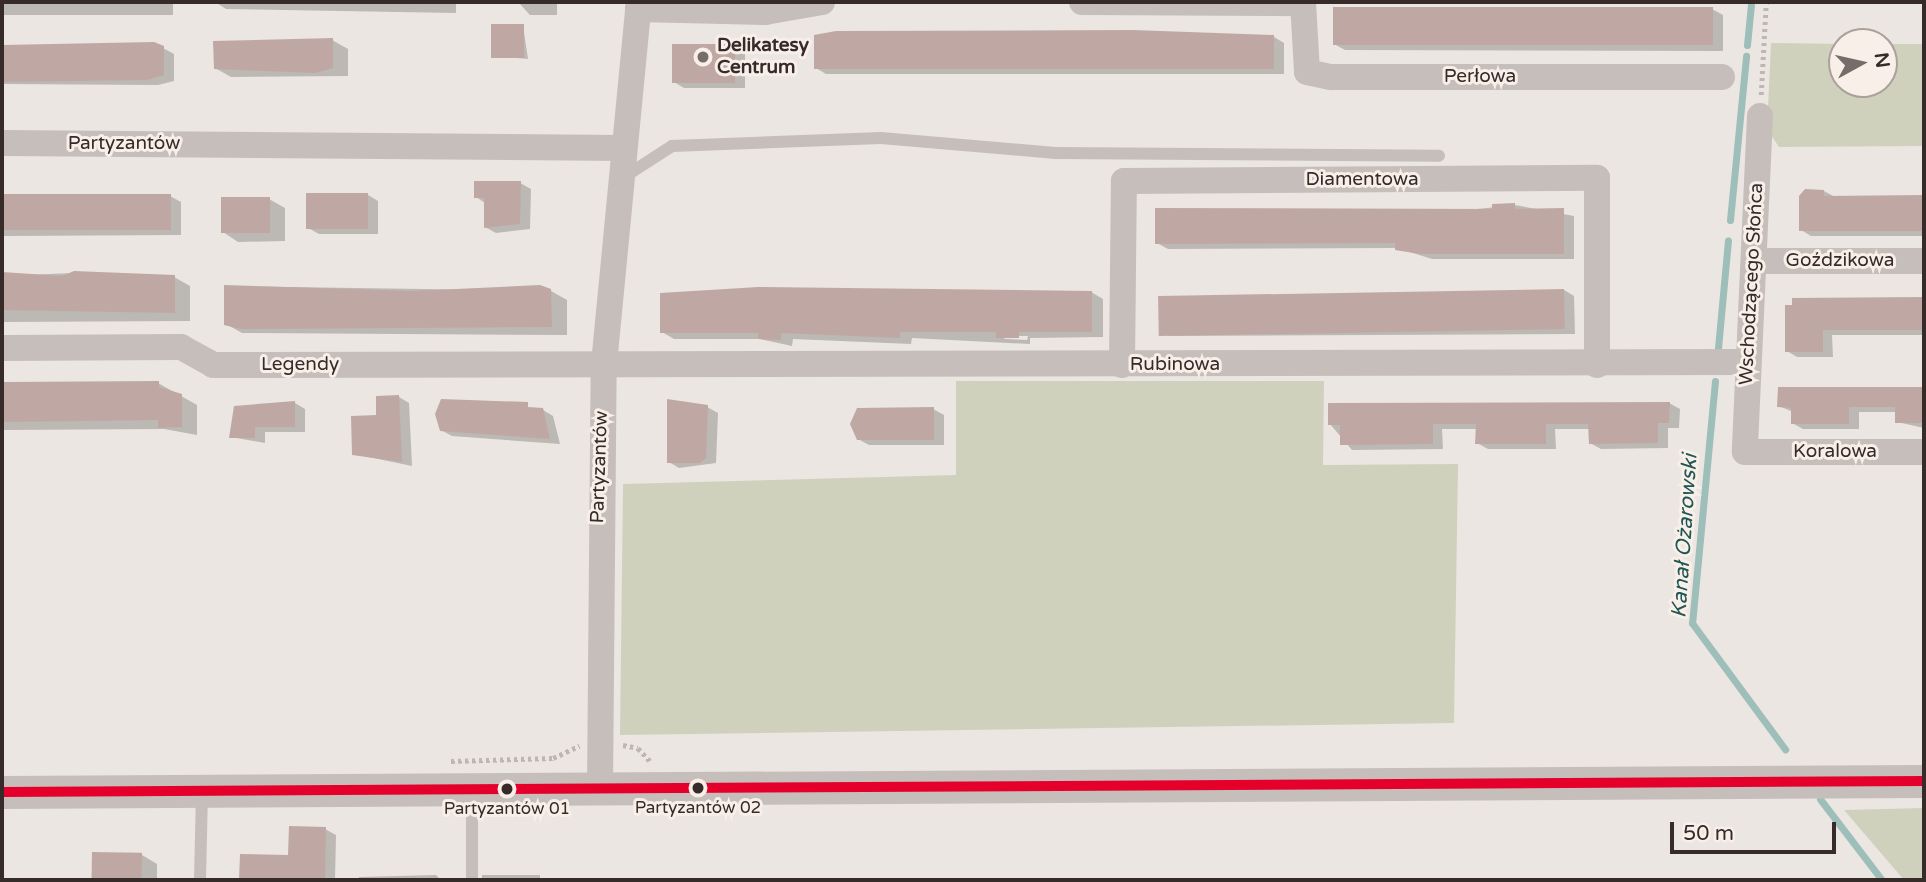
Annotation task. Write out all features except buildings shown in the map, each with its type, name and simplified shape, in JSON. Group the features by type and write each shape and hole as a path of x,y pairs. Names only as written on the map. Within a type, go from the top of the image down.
{"street":[{"path":"639,5 765,12 822,2"},
{"path":"1082,2 1303,2"},
{"name":"Perłowa","path":"1303,2 1307,72 1331,78 1722,77"},
{"name":"Partyzantów","path":"600,788 604,365 639,5"},
{"name":"Wschodzącego Słońca","path":"1745,452 1745,362 1756,261 1760,116"},
{"name":"Partyzantów","path":"2,143 624,148"},
{"name":"Diamentowa","path":"1122,365 1124,181 1597,178 1598,365"},
{"name":"Goździkowa","path":"1756,261 1924,261"},
{"name":"Legendy","path":"2,348 181,347 213,365 604,365"},
{"name":"Rubinowa","path":"604,365 1598,365 1745,362"},
{"name":"Koralowa","path":"1745,452 1924,452"},
{"path":"2,792 1924,781"}],"lane":[{"path":"620,179 671,146 867,139 1055,153 1439,156"},
{"path":"472,789 472,880"},
{"path":"200,880 202,791"}],"path":[{"path":"1760,116 1766,2"},
{"path":"442,763 553,758 590,746"},
{"path":"611,746 638,748 659,772"}],"green space":[{"path":"1771,43 1828,44 1828,98 1898,98 1898,44 1924,44 1924,146 1779,147 1767,129"},
{"path":"956,381 1324,381 1323,465 1458,464 1454,723 620,735 623,484 956,475"},
{"path":"1924,808 1924,880 1904,880 1844,810"}],"waterway":[{"name":"Kanał Ożarowski","path":"1747,45 1751,4"},
{"name":"Kanał Ożarowski","path":"1730,220 1746,56"},
{"name":"Kanał Ożarowski","path":"1718,348 1728,240"},
{"name":"Kanał Ożarowski","path":"1715,381 1692,623 1785,749"},
{"name":"Kanał Ożarowski","path":"1820,799 1882,880"}],"transit line":[{"path":"2,792 1924,781"}],"place":[{"name":"Delikatesy Centrum","path":"703,57"},
{"name":"Partyzantów 02","path":"698,788"},
{"name":"Partyzantów 01","path":"507,789"}]}
